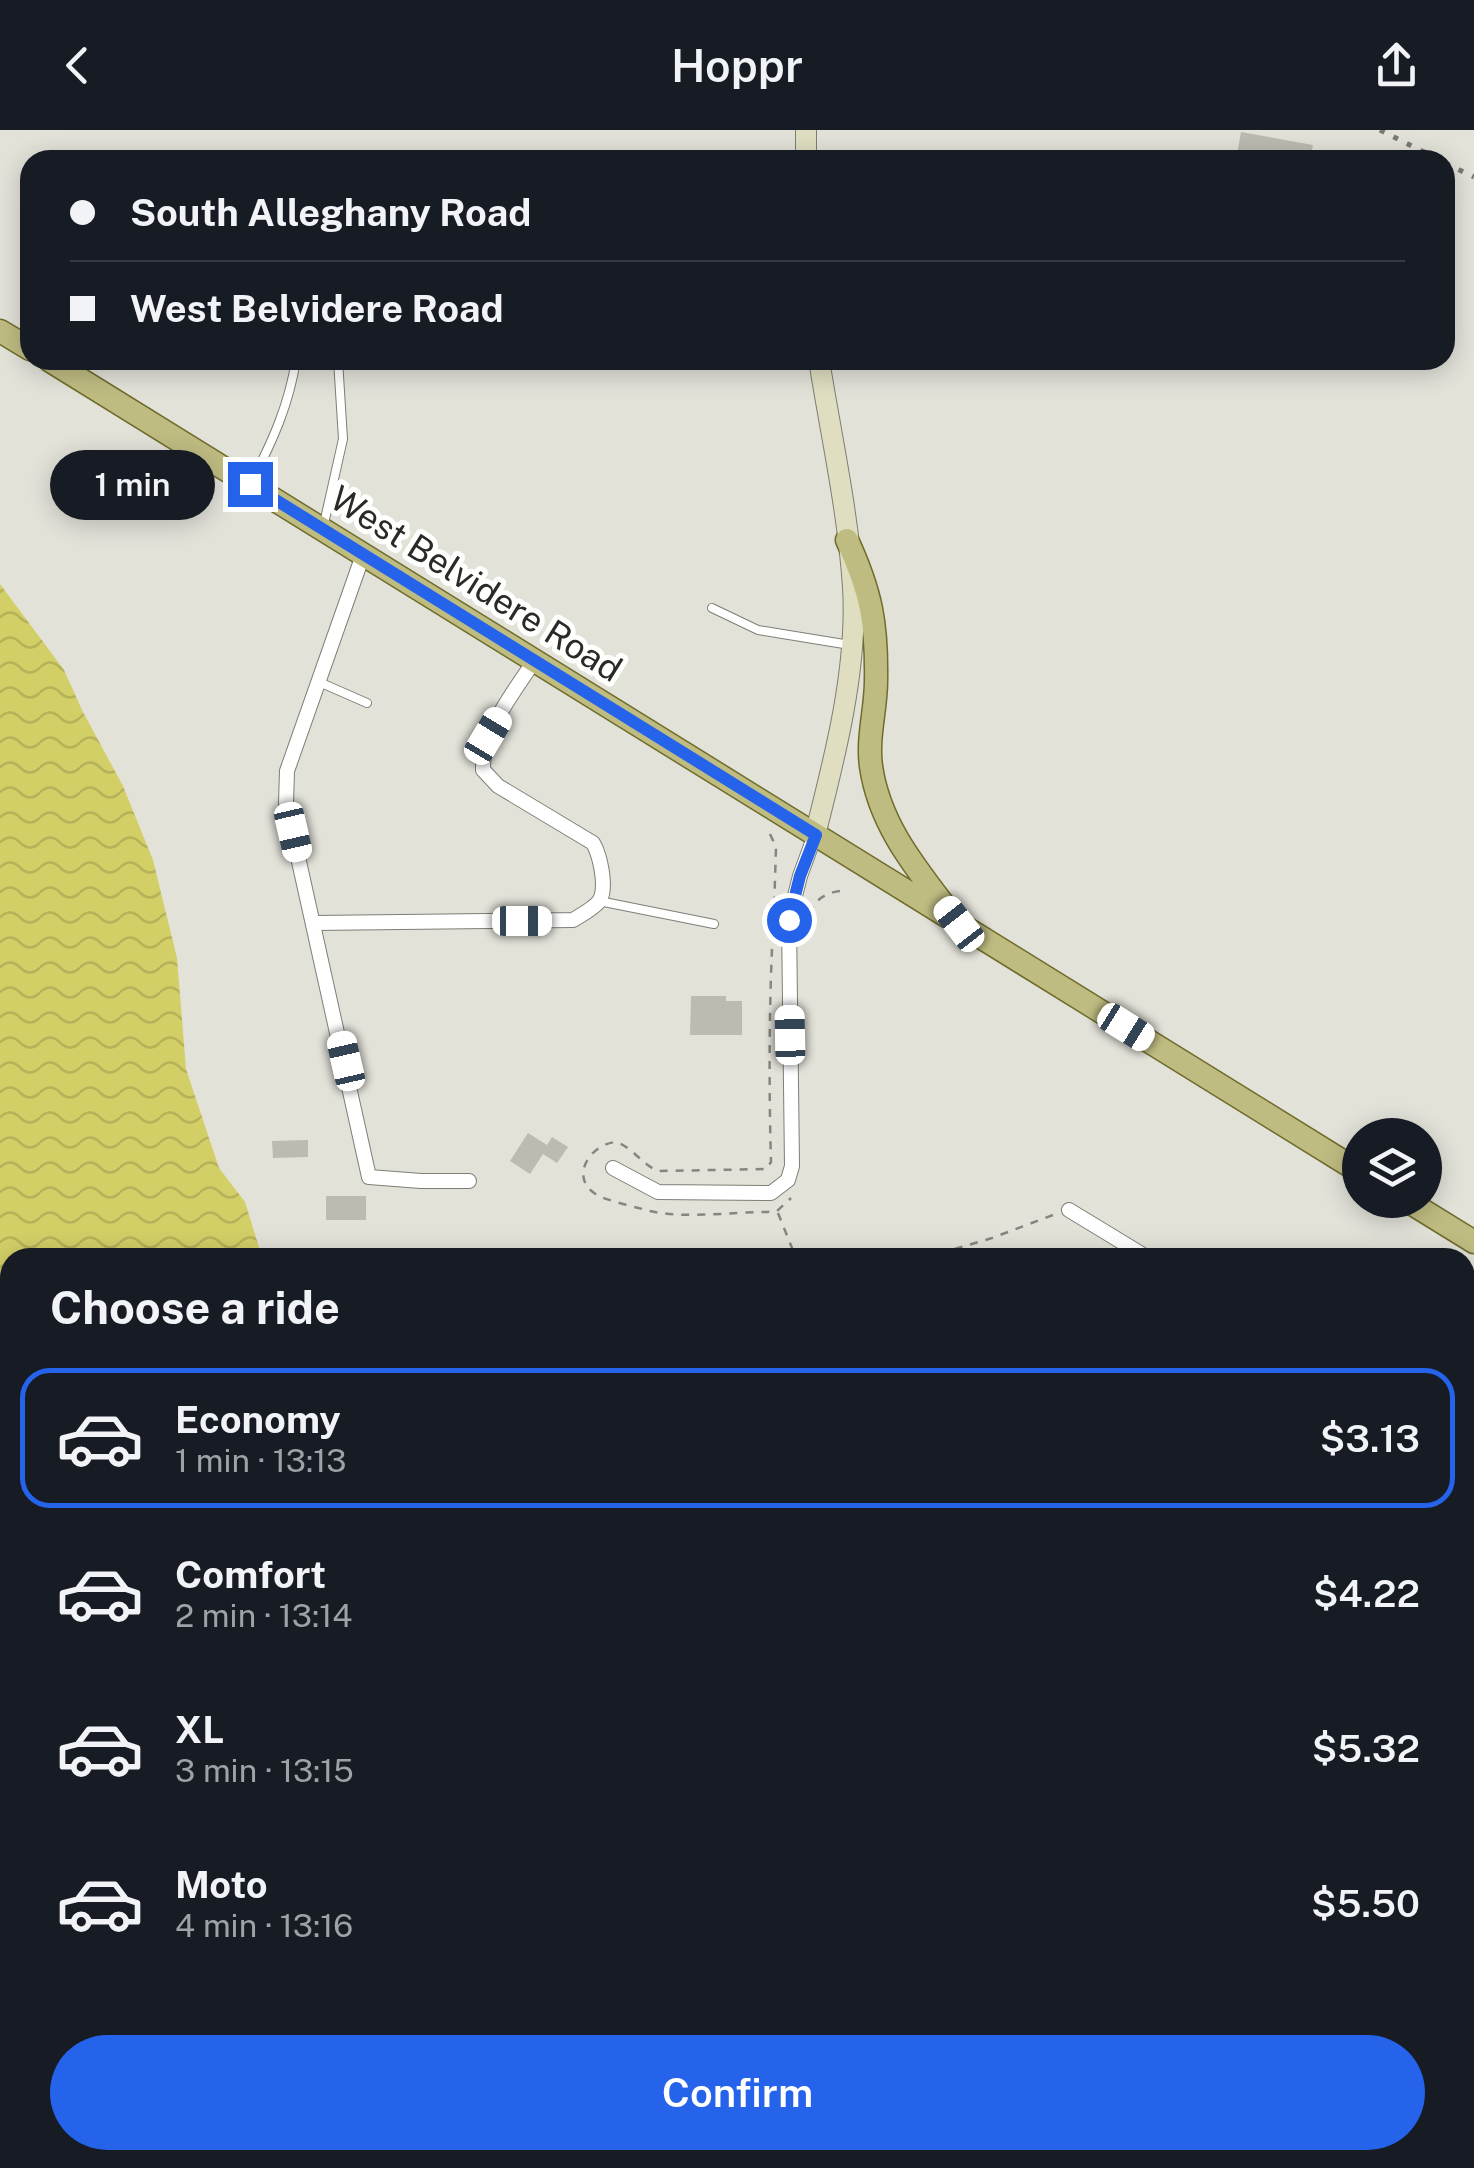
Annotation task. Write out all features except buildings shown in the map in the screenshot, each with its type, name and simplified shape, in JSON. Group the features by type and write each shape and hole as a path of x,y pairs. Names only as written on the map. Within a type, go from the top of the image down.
{"main road":[{"name":"West Belvidere Road","path":"65,370 1342,1161"},
{"path":"847,540 867,584 874,622 876,683 871,763 878,798 899,845 959,924"},
{"path":"1435,1218 1474,1242"}],"street":[{"path":"613,1168 658,1192 771,1192 788,1180 792,1166 789,920 816,835 841,722 853,589 821,370"},
{"path":"363,556 287,771 286,802 369,1176 420,1182 470,1181"},
{"path":"314,922 573,920 599,902 599,854 593,843 498,786 483,770 482,750 488,736 534,661"},
{"path":"1069,1210 1132,1248"}],"lane":[{"path":"250,484 272,443 291,392 294,370"},
{"path":"323,530 344,439 339,370"},
{"path":"712,608 758,630 850,645"},
{"path":"319,682 367,703"},
{"path":"599,902 714,924"}],"path":[{"path":"770,834 776,847 774,911"},
{"path":"806,933 807,915 814,904 830,892 841,891"},
{"path":"772,948 771,1162 766,1170 658,1170 643,1164 633,1151 616,1142 598,1146 586,1159 584,1168 587,1184 596,1195 652,1211 777,1210 793,1196"},
{"path":"777,1210 792,1248"},
{"path":"958,1248 1069,1210"}],"water":[{"path":"0,584 64,670 123,786 153,860 177,958 186,1069 219,1168 245,1202 259,1248 0,1248"}],"railway":[{"path":"1380,130 1420,150"},
{"path":"1455,168 1474,177"}],"route":[{"path":"250,484 816,835 789,920"}]}
